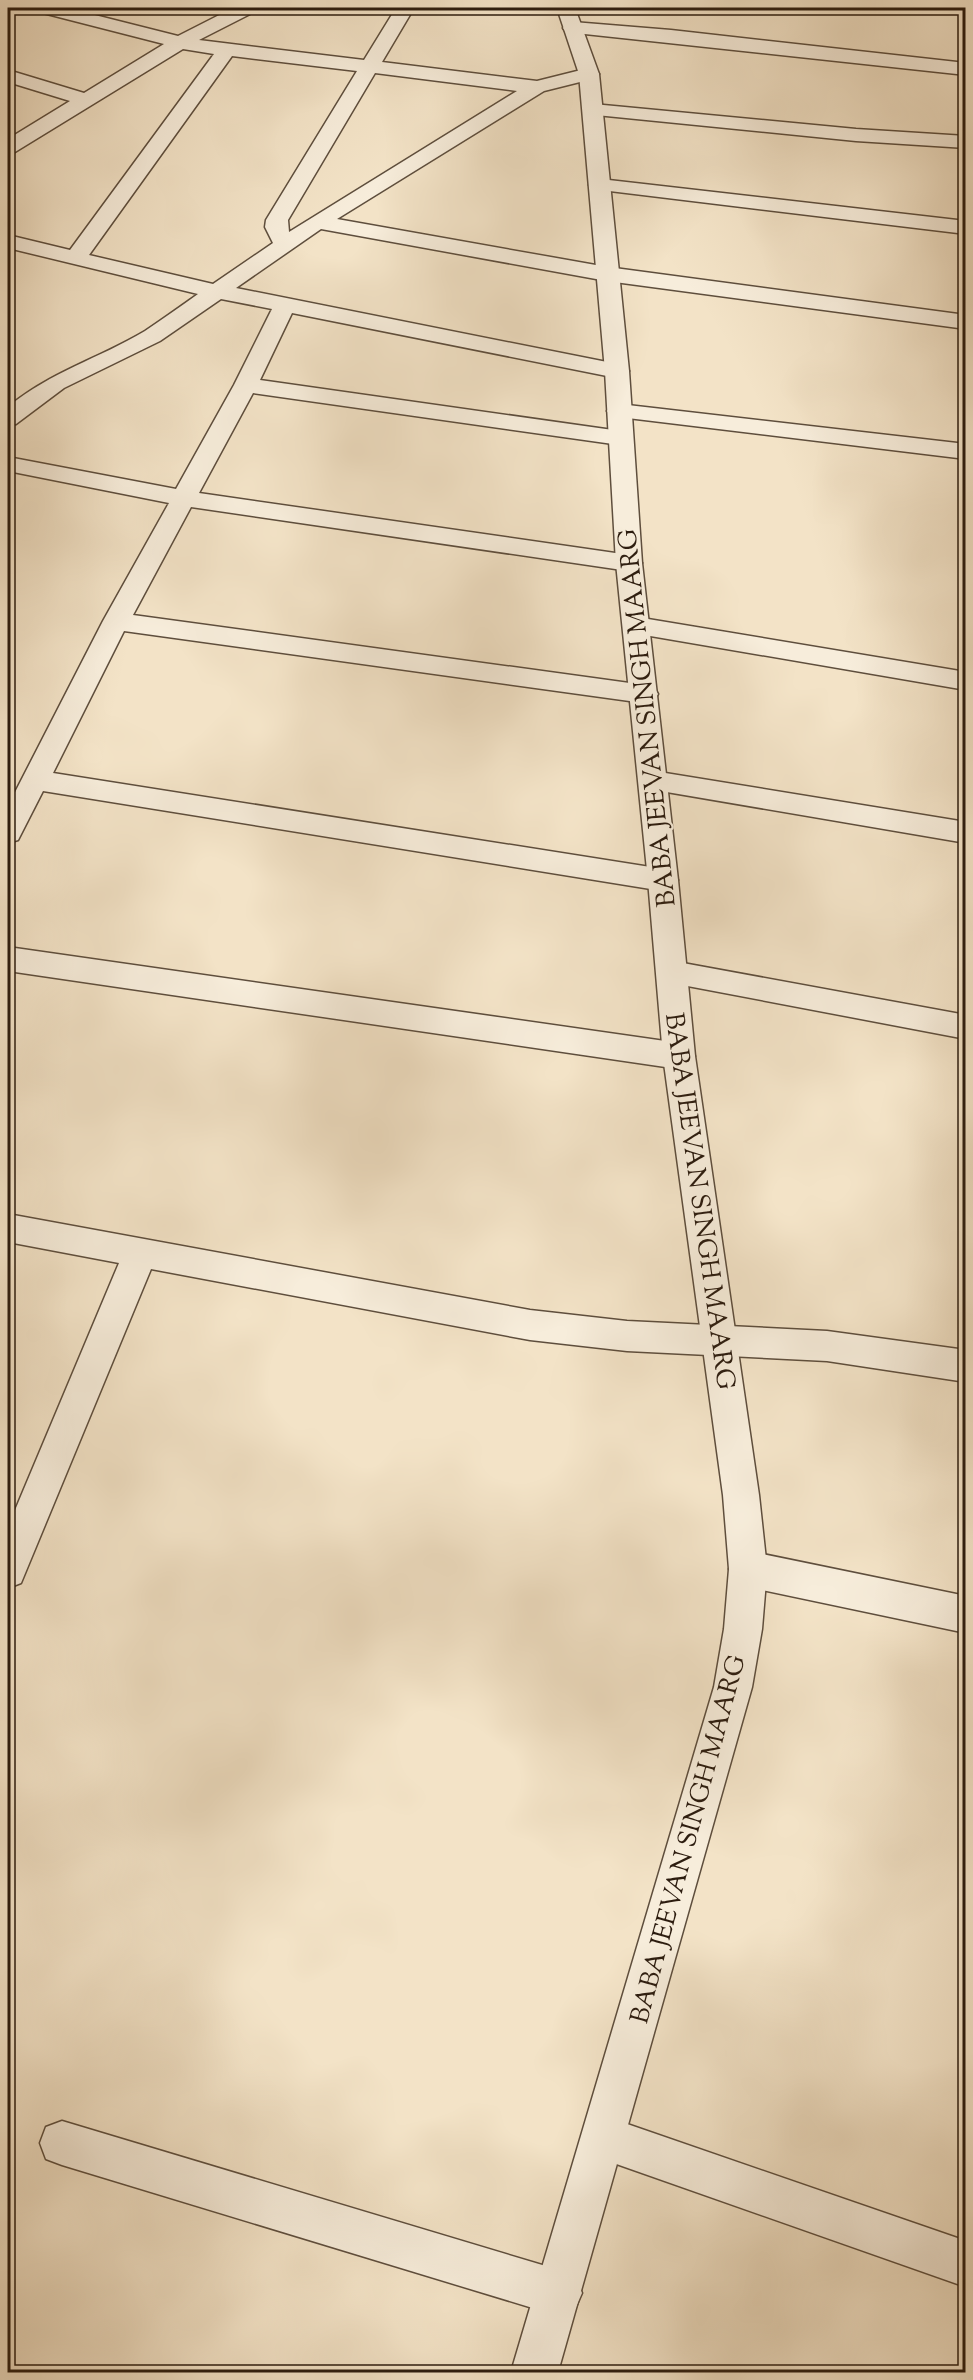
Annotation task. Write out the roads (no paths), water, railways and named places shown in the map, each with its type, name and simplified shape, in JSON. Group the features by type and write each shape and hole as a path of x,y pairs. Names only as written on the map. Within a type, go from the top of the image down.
{"street":[{"path":"46,8 179,43 537,87"},
{"path":"92,20 111,8"},
{"path":"8,148 179,43 247,8"},
{"path":"284,244 276,227 277,220 405,8"},
{"path":"569,18 682,37 966,69"},
{"name":"BABA JEEVAN SINGH MAARG","path":"534,2373 733,1687 743,1629 748,1569 741,1495 679,1056 653,781 629,563 617,371 589,74 569,18"},
{"path":"75,260 227,50"},
{"path":"8,419 56,383 145,340 317,222 537,87 548,82 589,74"},
{"path":"8,76 87,99"},
{"path":"593,110 864,136 966,142"},
{"path":"600,185 966,228"},
{"path":"317,222 607,274 966,322"},
{"path":"8,242 75,260 215,291 617,371"},
{"path":"8,833 116,621 246,385 285,305"},
{"path":"246,385 619,425 966,452"},
{"path":"8,464 183,498 629,563"},
{"path":"116,621 644,694"},
{"path":"636,626 966,681"},
{"path":"35,780 663,880"},
{"path":"653,781 966,833"},
{"path":"8,959 679,1056"},
{"path":"672,973 966,1028"},
{"path":"8,1228 530,1325 627,1336 827,1346 966,1366"},
{"path":"8,1570 141,1252"},
{"path":"748,1569 966,1615"},
{"path":"604,2138 966,2264"},
{"path":"62,2143 559,2293"}]}
